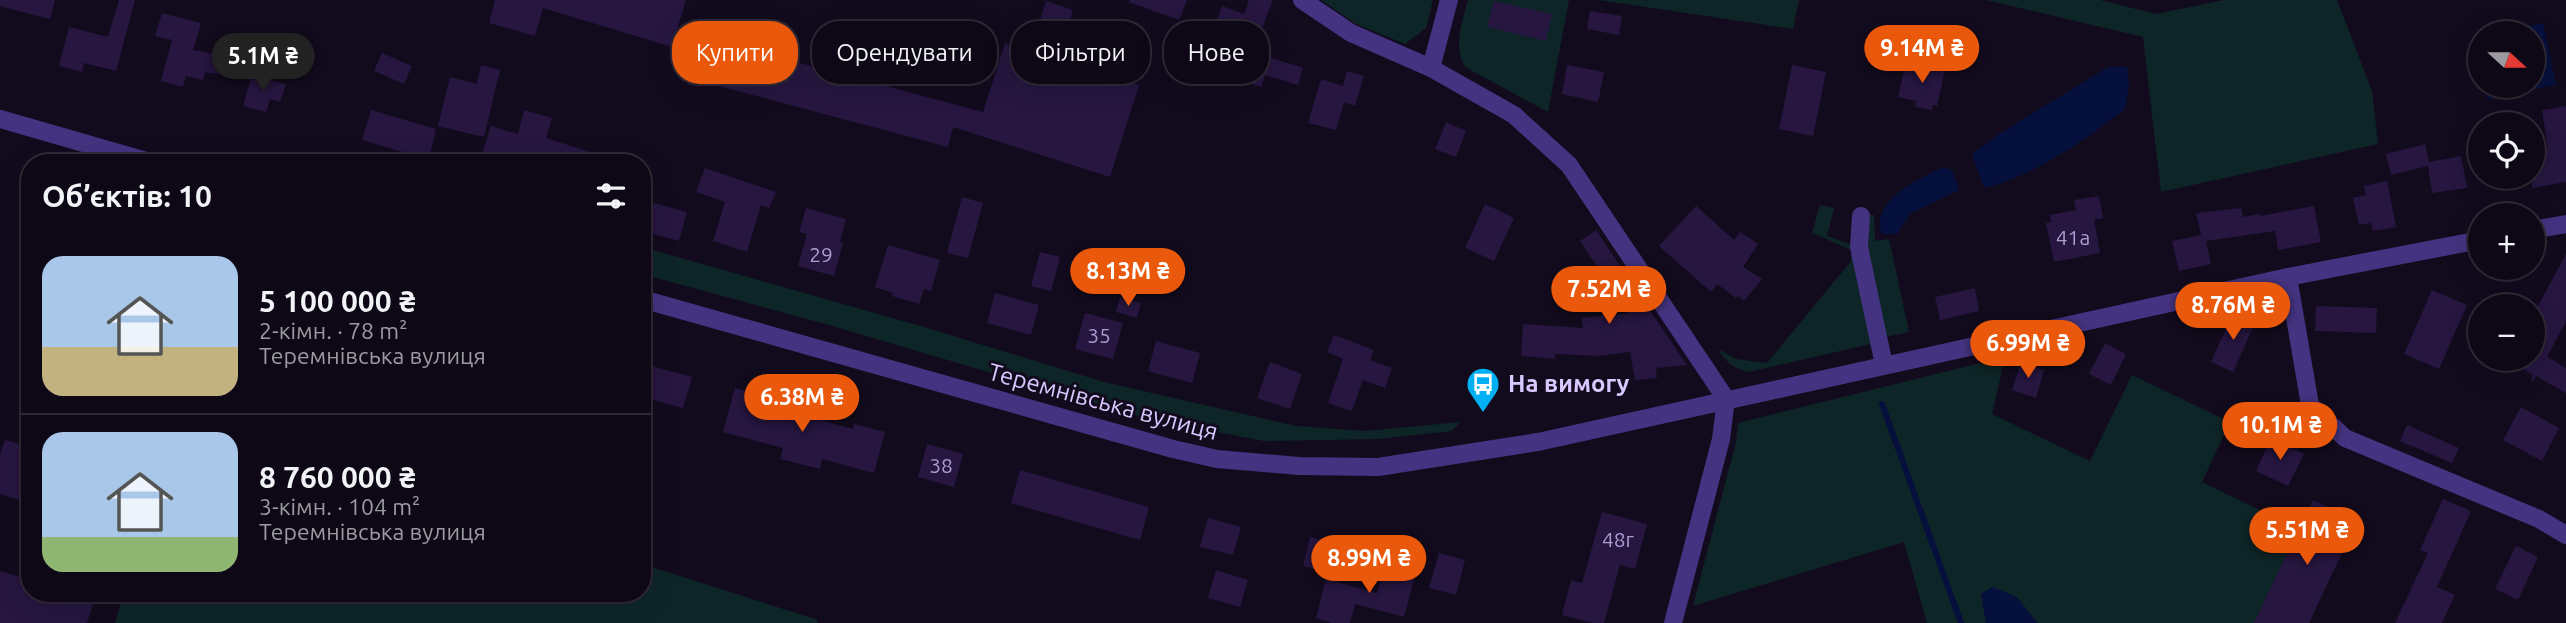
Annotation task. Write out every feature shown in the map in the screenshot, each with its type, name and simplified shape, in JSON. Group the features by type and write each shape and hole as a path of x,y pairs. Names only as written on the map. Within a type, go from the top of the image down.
{"street":[{"path":"1302,0 1351,33 1431,68 1514,115 1569,165 1726,399 1721,439 1673,623"},
{"path":"1431,68 1449,0"},
{"path":"0,119 122,154"},
{"path":"1861,216 1859,247 1884,365"},
{"path":"2545,228 2566,224"},
{"name":"Теремнівська вулиця","path":"651,302 1172,449 1217,459 1300,466 1378,467 1538,442 2288,277 2468,242"},
{"path":"2288,277 2310,405 2345,438 2539,519 2566,535"}],"green space":[{"path":"1321,0 1433,0 1426,28 1405,44 1356,24"},
{"path":"1468,0 1569,0 1548,112 1465,67 1459,43"},
{"path":"1599,0 1799,0 1793,29"},
{"path":"1986,0 2100,0 2156,14 2224,0 2337,0 2372,91 2378,144 2161,192 2143,37"},
{"path":"1820,205 1834,208 1827,236 1855,246 1875,343 1749,372 1735,367 1718,349 1736,359 1767,363 1851,261 1851,250 1812,233"},
{"path":"1868,214 1874,215 1875,241 1889,239 1909,332 1884,337 1866,252"},
{"path":"651,250 924,327 1104,382 1296,426 1366,431 1460,422 1452,431 1377,439 1264,441 1148,419 829,325 651,276"},
{"path":"2005,357 1992,414 2090,461 2132,375 2230,422 2202,482 2299,529 2254,623 2037,623 2017,597 1981,594 1986,623 1927,623 1904,542 1693,606 1736,442 1738,423"},
{"path":"651,567 818,620 817,623 115,623 121,602 651,602"}],"shaded area":[{"path":"2545,33 2556,85 2545,87"},
{"path":"2108,67 2127,67 2129,88 2125,109 2039,167 1984,188 1972,154 1999,134"},
{"path":"1943,167 1952,170 1959,190 1911,213 1897,234 1882,234 1880,222 1890,201 1899,192"},
{"path":"1992,587 2017,597 2037,623 1986,623 1981,594"}],"building":[{"path":"0,0 55,0 50,19 0,6"},
{"path":"119,0 135,0 116,71 84,63 82,72 59,66 69,27 108,37"},
{"path":"495,0 686,0 680,21 672,21 672,47 543,8 535,36 489,23"},
{"path":"1187,0 1179,20 1129,2"},
{"path":"1249,0 1273,0 1265,21 1216,21 1222,6 1244,14"},
{"path":"1046,1 1073,10 1069,21 1040,21"},
{"path":"1494,1 1552,14 1546,41 1487,27"},
{"path":"1590,11 1622,16 1619,35 1587,29"},
{"path":"162,13 201,23 193,50 226,56 223,75 205,72 203,80 186,76 183,87 161,81 172,40 155,36"},
{"path":"1005,43 1011,45 1011,84 1139,85 1110,177 953,127 948,147 711,84 798,84 798,62 812,66 812,84 879,84 983,112 992,84 997,84 997,68"},
{"path":"382,53 412,66 404,84 374,71"},
{"path":"1269,57 1303,68 1298,85 1269,76"},
{"path":"1906,62 1945,70 1937,106 1933,105 1932,110 1915,107 1916,101 1898,97"},
{"path":"481,65 500,70 484,137 438,126 450,77 477,84"},
{"path":"1567,65 1604,72 1598,102 1562,94"},
{"path":"1792,65 1826,72 1813,136 1779,129"},
{"path":"1347,71 1364,76 1355,106 1344,102 1336,130 1308,123 1321,79 1343,86"},
{"path":"252,75 286,84 280,102 270,99 266,112 243,106"},
{"path":"2566,106 2566,182 2545,186 2545,150 2548,149 2545,112 2542,110"},
{"path":"371,110 436,129 430,154 409,154 362,140"},
{"path":"524,110 552,118 546,138 596,154 482,154 491,126 518,134"},
{"path":"1446,122 1466,131 1456,157 1435,149"},
{"path":"2425,144 2429,162 2461,156 2467,188 2432,193 2428,166 2391,175 2386,154"},
{"path":"705,168 776,192 769,208 761,205 747,252 713,241 725,202 696,192"},
{"path":"2387,181 2396,227 2373,231 2371,223 2359,225 2353,198 2366,195 2364,186"},
{"path":"2099,196 2103,218 2094,220 2100,253 2054,262 2046,223 2051,222 2050,215 2076,210 2074,200"},
{"path":"962,197 983,203 968,258 947,253"},
{"path":"651,202 687,212 679,241 651,233"},
{"path":"1485,204 1514,218 1494,261 1465,248"},
{"path":"1696,206 1734,240 1740,232 1758,244 1743,267 1762,279 1744,301 1717,284 1711,292 1659,246"},
{"path":"2314,206 2321,242 2278,250 2275,231 2206,241 2211,264 2179,271 2172,241 2201,235 2196,213 2241,208 2243,217 2260,216"},
{"path":"806,208 846,219 834,276 798,266 807,234 799,232"},
{"path":"1596,230 1687,365 1656,368 1657,378 1635,380 1630,352 1598,356 1555,354 1555,359 1521,356 1523,324 1583,328 1582,318 1628,313 1580,241"},
{"path":"888,245 940,260 931,291 924,289 919,304 892,296 893,293 875,287"},
{"path":"1040,252 1060,257 1051,291 1031,286"},
{"path":"2566,254 2566,321 2547,357 2566,368 2566,393 2536,376 2532,383 2532,374 2527,371 2545,371 2544,294"},
{"path":"1975,288 1979,311 1940,320 1935,297"},
{"path":"2432,290 2467,305 2439,369 2404,354"},
{"path":"995,293 1039,305 1031,335 987,323"},
{"path":"1120,297 1141,303 1137,318 1116,312"},
{"path":"2316,306 2377,308 2376,333 2315,331"},
{"path":"1085,313 1123,323 1113,359 1075,349"},
{"path":"2233,313 2255,323 2233,372 2211,362"},
{"path":"1334,335 1374,350 1370,360 1392,368 1385,388 1363,380 1352,411 1328,403 1343,359 1327,352"},
{"path":"1156,341 1200,353 1192,383 1148,371"},
{"path":"2105,343 2126,354 2111,385 2089,374"},
{"path":"1270,362 1302,374 1290,409 1257,398"},
{"path":"2021,362 2044,370 2036,398 2012,390"},
{"path":"651,366 692,377 683,408 651,399"},
{"path":"735,388 771,398 769,406 853,429 854,424 885,432 874,473 822,459 820,469 780,459 783,448 723,432"},
{"path":"2521,407 2559,428 2542,461 2503,440"},
{"path":"2407,425 2459,448 2452,463 2400,441"},
{"path":"2271,438 2304,454 2288,486 2256,471"},
{"path":"5,440 21,444 21,500 0,494 0,454"},
{"path":"927,444 963,454 954,487 918,477"},
{"path":"1020,470 1149,507 1140,540 1011,503"},
{"path":"2443,499 2471,511 2437,587 2455,595 2442,623 2395,623 2428,553 2420,550"},
{"path":"2313,500 2357,521 2309,623 2254,623"},
{"path":"1602,512 1647,524 1635,569 1620,565 1604,623 1593,623 1562,615 1571,580 1582,583"},
{"path":"1208,518 1241,527 1233,555 1200,547"},
{"path":"1310,537 1335,543 1327,572 1303,566"},
{"path":"2516,546 2538,557 2518,600 2495,589"},
{"path":"1439,553 1465,560 1456,595 1429,588"},
{"path":"1386,560 1417,568 1404,617 1355,604 1350,623 1332,623 1316,618 1326,579 1377,593"},
{"path":"1216,570 1248,580 1240,607 1208,598"},
{"path":"0,571 21,577 21,602 94,602 87,623 0,623"}],"waterway":[{"path":"1882,404 1961,623"}],"place":[{"name":"На вимогу","path":"1483,414"}]}
